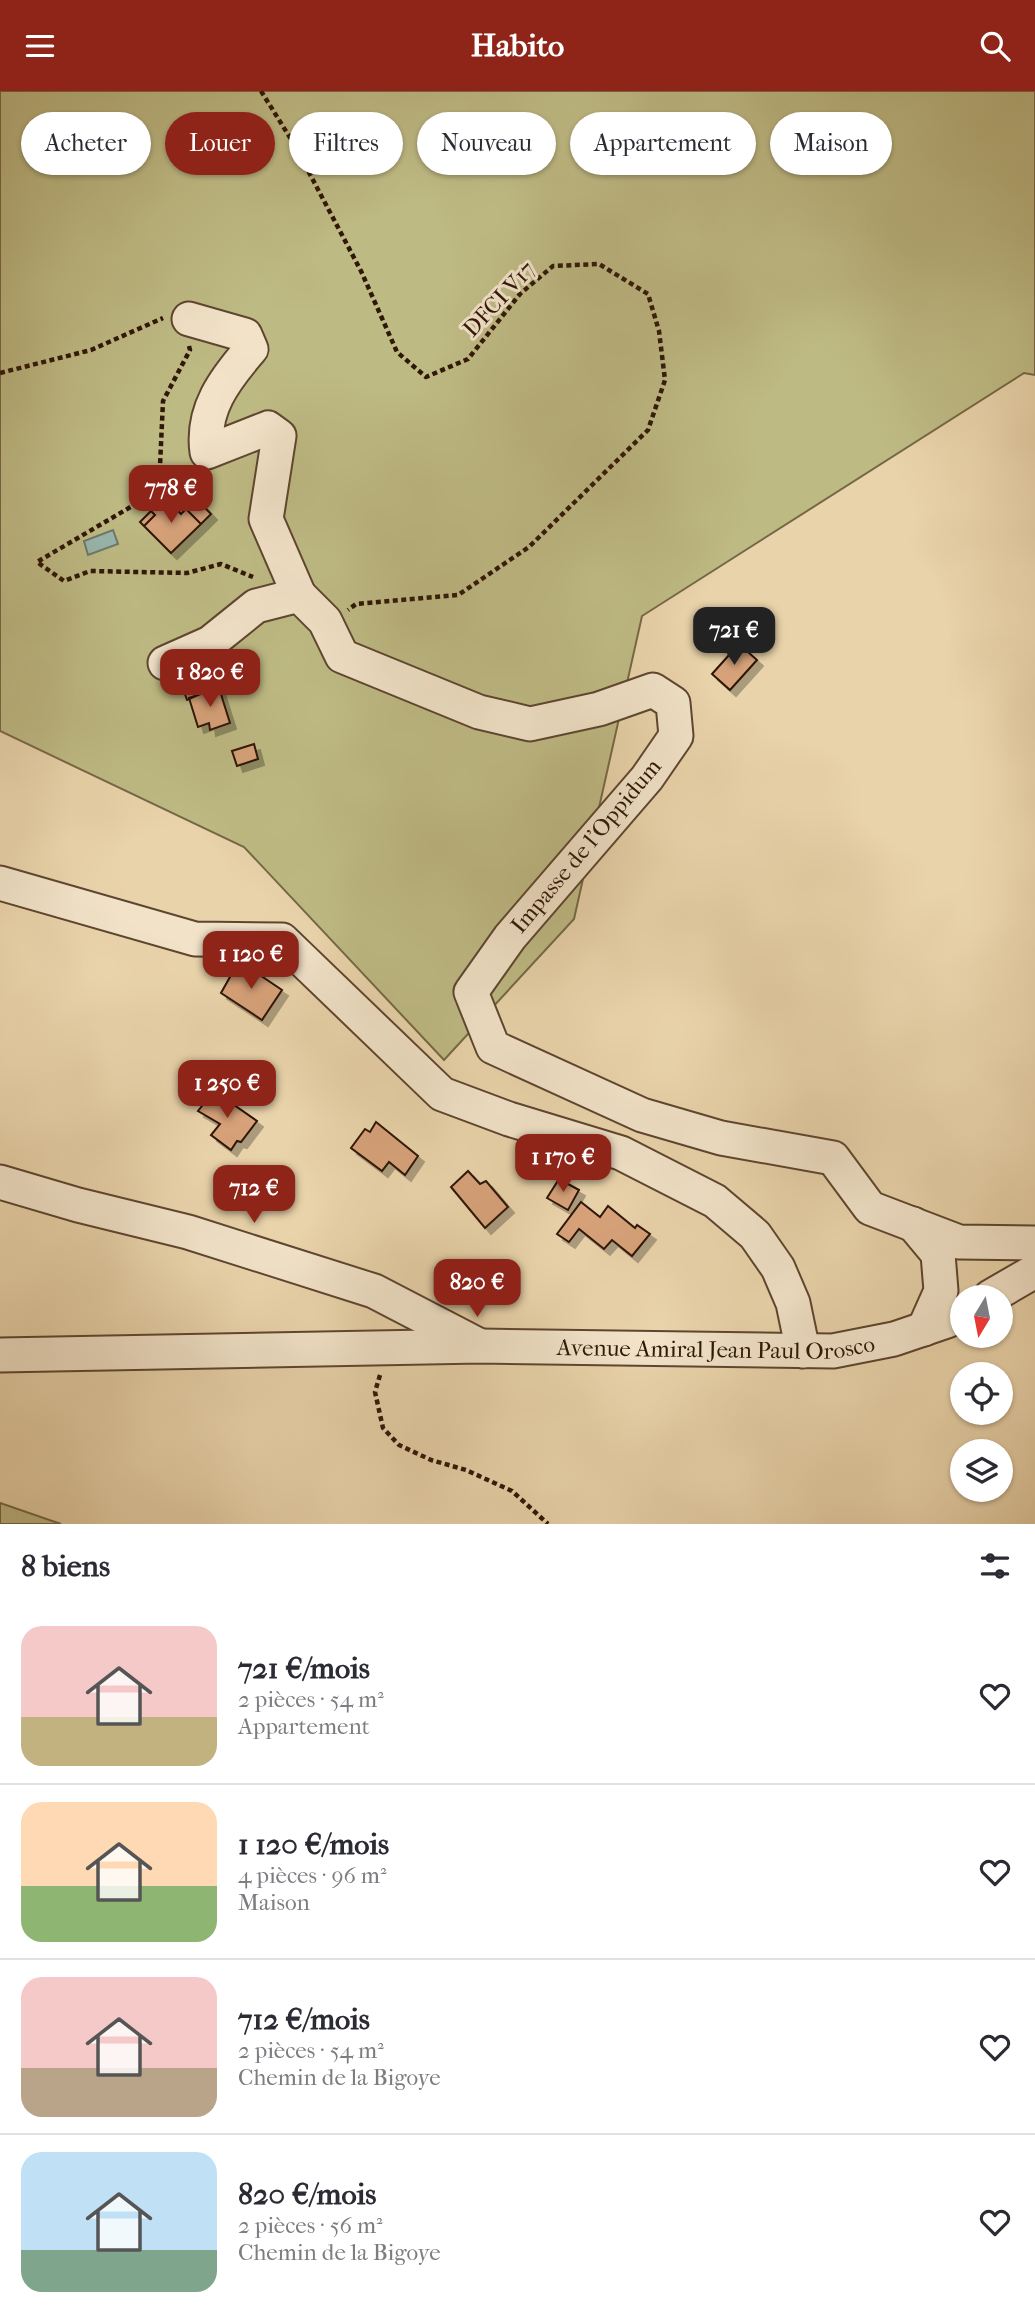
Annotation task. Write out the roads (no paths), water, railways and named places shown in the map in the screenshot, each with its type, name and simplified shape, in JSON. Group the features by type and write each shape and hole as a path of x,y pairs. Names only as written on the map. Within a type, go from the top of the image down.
{"street":[{"path":"165,663 210,643 257,605 299,595 266,519 279,436 268,428 207,452 204,434 212,404 231,372 251,349 245,335 189,319"},
{"name":"Impasse de l'Oppidum","path":"299,595 325,621 342,656 479,712 530,724 599,709 653,690 673,703 676,736 647,778 510,937 471,992 493,1047 642,1115 722,1139 833,1158 870,1208 959,1242 1035,1243"},
{"path":"0,883 195,939 282,940 442,1094 509,1119 621,1153 715,1201 755,1235 778,1268 793,1303 803,1351"},
{"path":"0,1182 78,1205 188,1232 374,1291 480,1346"},
{"name":"Impasse de l'Oppidum","path":"913,1224 938,1254 941,1291 924,1329"},
{"path":"1011,1285 1035,1271"},
{"name":"Avenue Amiral Jean Paul Orosco","path":"0,1355 480,1346 833,1351 894,1339 950,1319"}],"water":[{"path":"113,530 118,544 88,555 84,541"}]}
